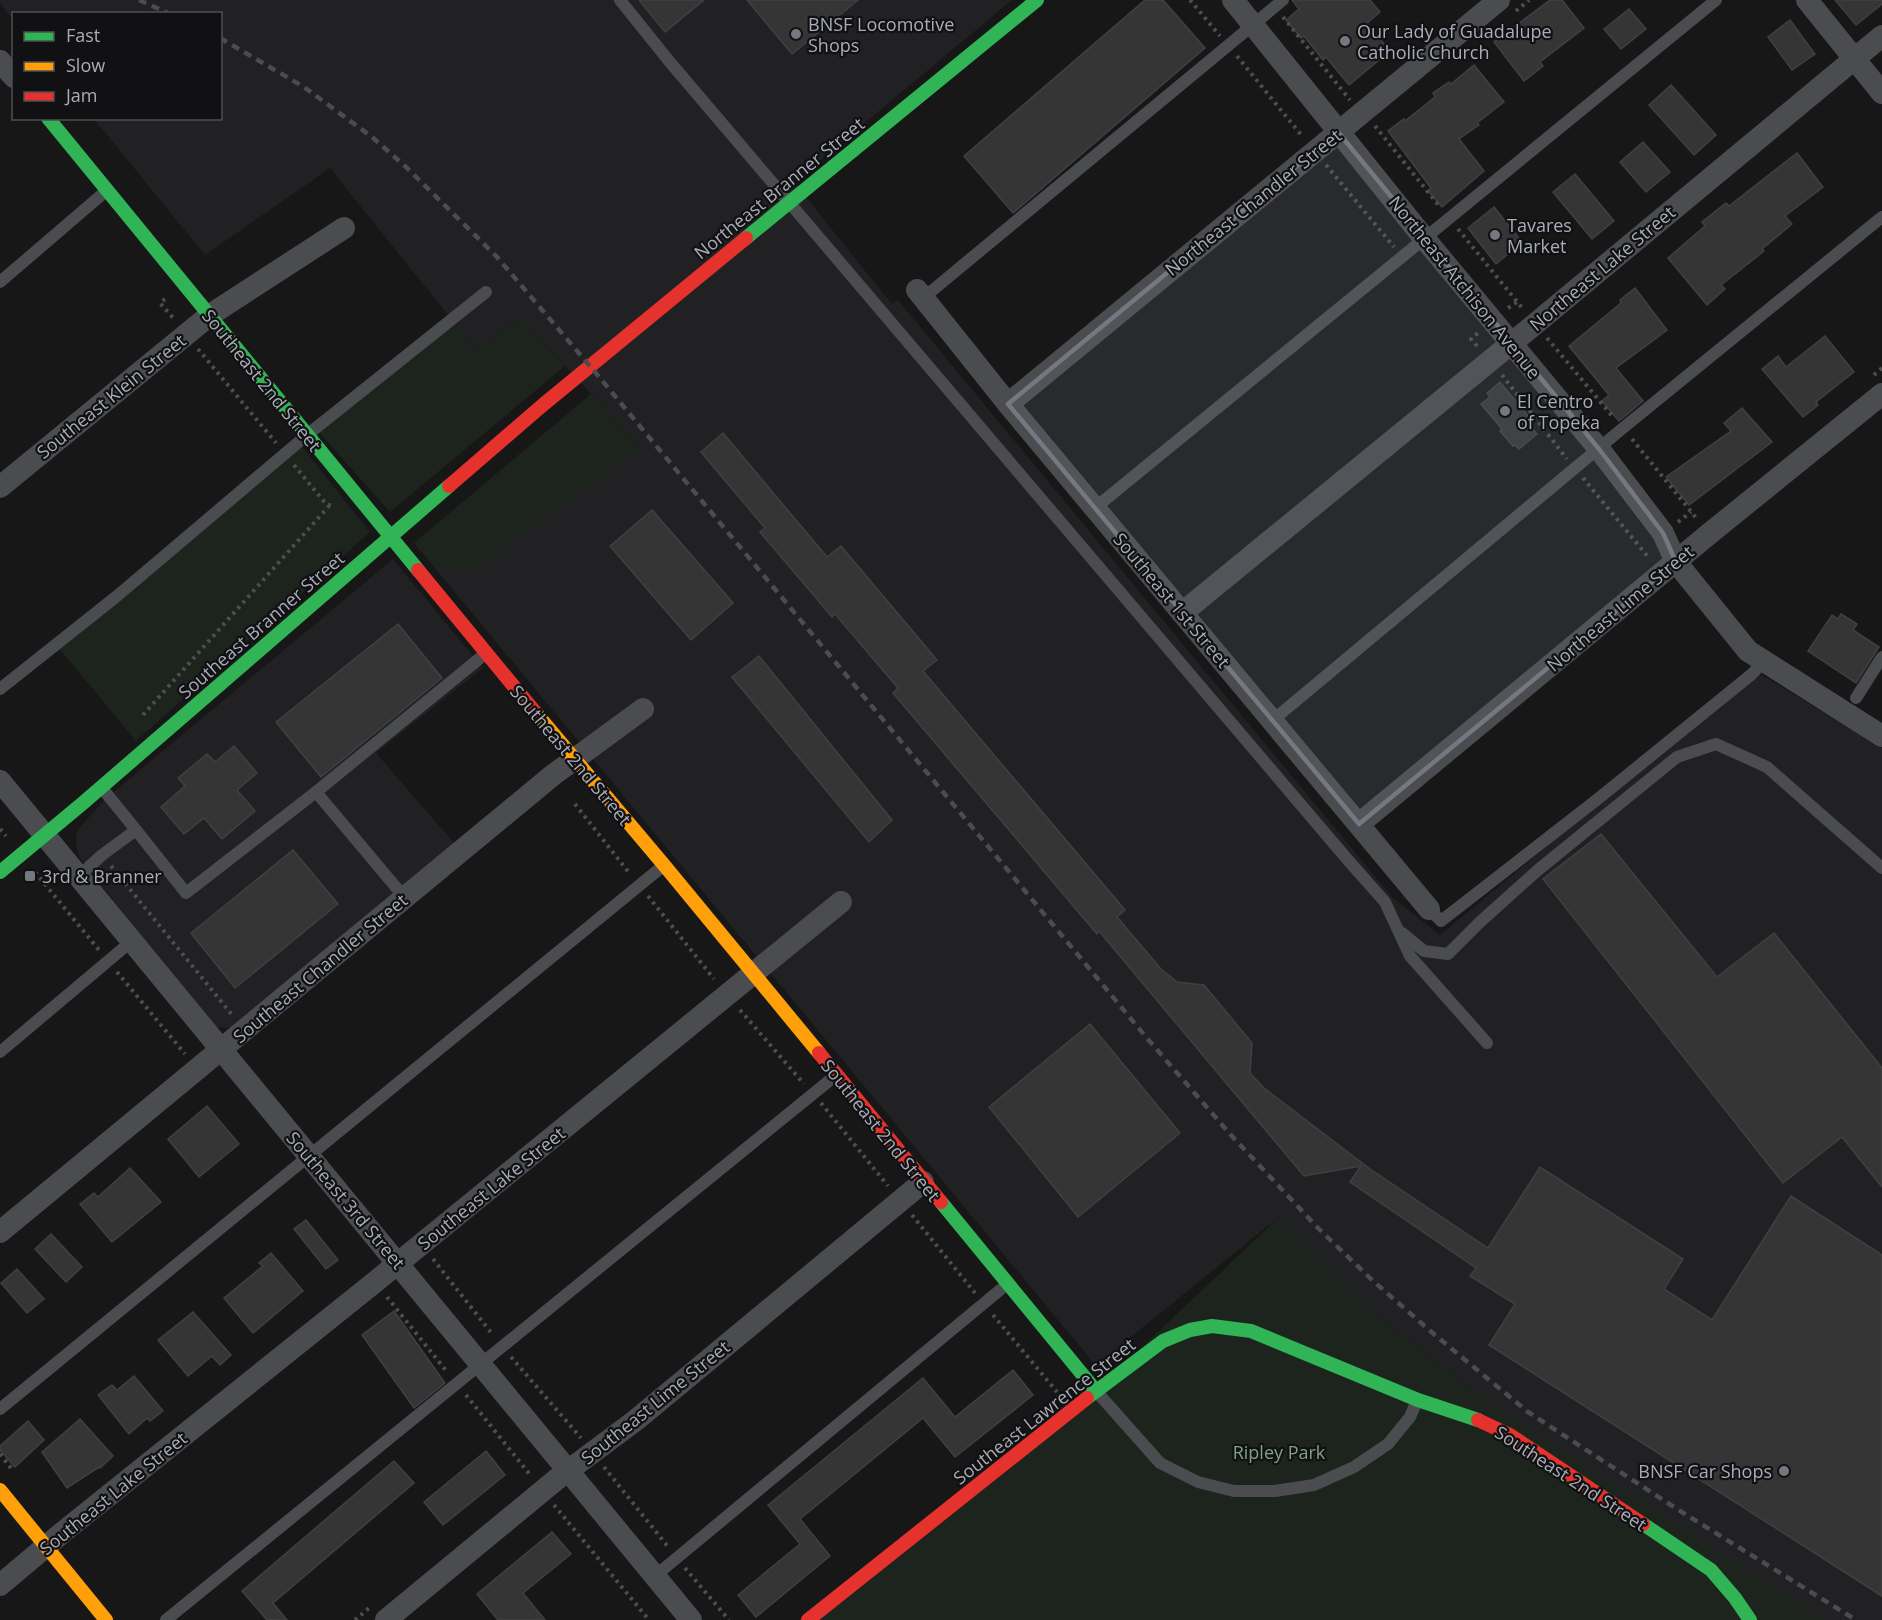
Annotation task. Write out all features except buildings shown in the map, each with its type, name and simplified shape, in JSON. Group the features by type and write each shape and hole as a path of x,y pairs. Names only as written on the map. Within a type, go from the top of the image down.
{"street":[{"name":"Northeast Branner Street","path":"544,404 1037,0"},
{"name":"Northeast Atchison Avenue","path":"1233,0 1424,238 1599,449 1663,533 1676,562 1748,651 1882,736"},
{"name":"Northeast Chandler Street","path":"1008,404 1499,0"},
{"path":"1807,0 1882,93"},
{"name":"Northeast Lake Street","path":"1182,613 1882,36"},
{"path":"0,61 12,76"},
{"path":"0,89 12,78"},
{"name":"Southeast 2nd Street","path":"50,120 573,759 1096,1391"},
{"name":"Southeast Klein Street","path":"0,487 210,315 344,228"},
{"name":"Southeast 1st Street","path":"919,294 1429,909"},
{"name":"Northeast Lime Street","path":"1359,824 1882,394"},
{"name":"Southeast Branner Street","path":"0,872 46,835 544,404"},
{"name":"Southeast Chandler Street","path":"0,1232 573,759 643,709"},
{"name":"Southeast 3rd Street","path":"0,781 80,875 221,1050 691,1620"},
{"name":"Southeast Lake Street","path":"0,1585 841,902"},
{"name":"Southeast Lime Street","path":"386,1620 568,1471 636,1420 923,1182"},
{"name":"Southeast Lawrence Street","path":"808,1620 1096,1391 1163,1341 1190,1330 1212,1326 1227,1327 1251,1331 1331,1363"},
{"name":"Southeast 2nd Street","path":"1331,1363 1418,1400 1476,1419 1532,1448 1711,1570 1750,1620"},
{"path":"0,1490 106,1620"}],"lane":[{"path":"620,0 669,61 1385,902 1410,956 1487,1042"},
{"path":"1095,508 1716,0"},
{"path":"919,294 1279,3"},
{"path":"0,282 107,190"},
{"path":"1273,720 1882,217"},
{"path":"0,689 126,588 307,435 486,292"},
{"path":"101,787 186,893 316,792 486,653"},
{"path":"1856,698 1882,657"},
{"path":"1429,909 1441,921 1599,798 1752,674 1764,661"},
{"path":"1398,930 1424,951 1448,954 1538,870 1677,757 1716,744 1767,767 1882,868"},
{"path":"316,792 405,898"},
{"path":"80,875 102,855 136,830"},
{"path":"0,1409 663,865"},
{"path":"0,1052 133,940"},
{"path":"166,1620 836,1075"},
{"path":"655,1576 1007,1284"},
{"path":"1096,1391 1160,1463 1198,1482 1234,1491 1275,1491 1314,1485 1354,1467 1388,1444 1410,1417 1418,1400"}],"path":[{"path":"1279,3 1350,100"},
{"path":"183,282 160,303 326,504 338,508"},
{"path":"136,722 330,505"},
{"path":"574,803 728,996 813,1094 1060,1396"},
{"path":"0,842 29,816"},
{"path":"0,829 7,837"},
{"path":"21,855 186,1054"},
{"path":"102,855 234,1017"},
{"path":"421,1244 503,1347 729,1620"},
{"path":"375,1282 649,1620"}],"highlighted area":[{"path":"1338,132 1599,449 1663,533 1676,562 1359,824 1008,404"}],"shaded area":[{"path":"0,0 1012,0 794,182 892,304 898,300 1392,897 1440,935 1750,678 1762,675 1882,748 1882,1620 1823,1620 1564,1456 1475,1392 1379,1317 1279,1217 1127,1340 1125,1353 1112,1363 1097,1367 434,567 642,449 521,318 476,350 330,168 205,255 95,120 222,120 222,12 12,12 12,19"},
{"path":"393,559 483,668 376,753 455,844 231,1028 214,1027 79,857 76,844 77,831 104,800"}],"green space":[{"path":"521,318 565,366 390,512 317,430 453,321 476,350"},
{"path":"591,394 642,449 470,573 434,567 414,543"},
{"path":"300,444 370,532 136,741 53,641"},
{"name":"Ripley Park","path":"1279,1217 1379,1317 1475,1392 1824,1620 816,1620 1096,1391"}],"railway":[{"path":"139,0 166,12"},
{"path":"222,39 304,87 372,137 406,167 497,257 1146,1037 1230,1134 1318,1228 1372,1280 1528,1412 1677,1509 1856,1620"}],"traffic: fast":[{"path":"746,238 1037,0"},
{"path":"50,120 418,570"},
{"path":"0,872 449,486"},
{"path":"941,1202 1096,1391"},
{"path":"1087,1398 1163,1341 1190,1330 1212,1326 1251,1331 1418,1400 1478,1420"},
{"path":"1643,1524 1711,1570 1750,1620"}],"traffic: slow":[{"path":"535,712 819,1053"},
{"path":"0,1490 106,1620"}],"traffic: jam":[{"path":"449,486 544,404 746,238"},
{"path":"418,570 535,712"},
{"path":"819,1053 941,1202"},
{"path":"808,1620 1087,1398"},
{"path":"1478,1420 1510,1435 1643,1524"}],"place":[{"name":"BNSF Locomotive Shops","path":"796,34"},
{"name":"Our Lady of Guadalupe Catholic Church","path":"1345,41"},
{"name":"Tavares Market","path":"1495,235"},
{"name":"El Centro of Topeka","path":"1505,411"},
{"name":"3rd & Branner","path":"30,876"},
{"name":"BNSF Car Shops","path":"1784,1471"}]}
